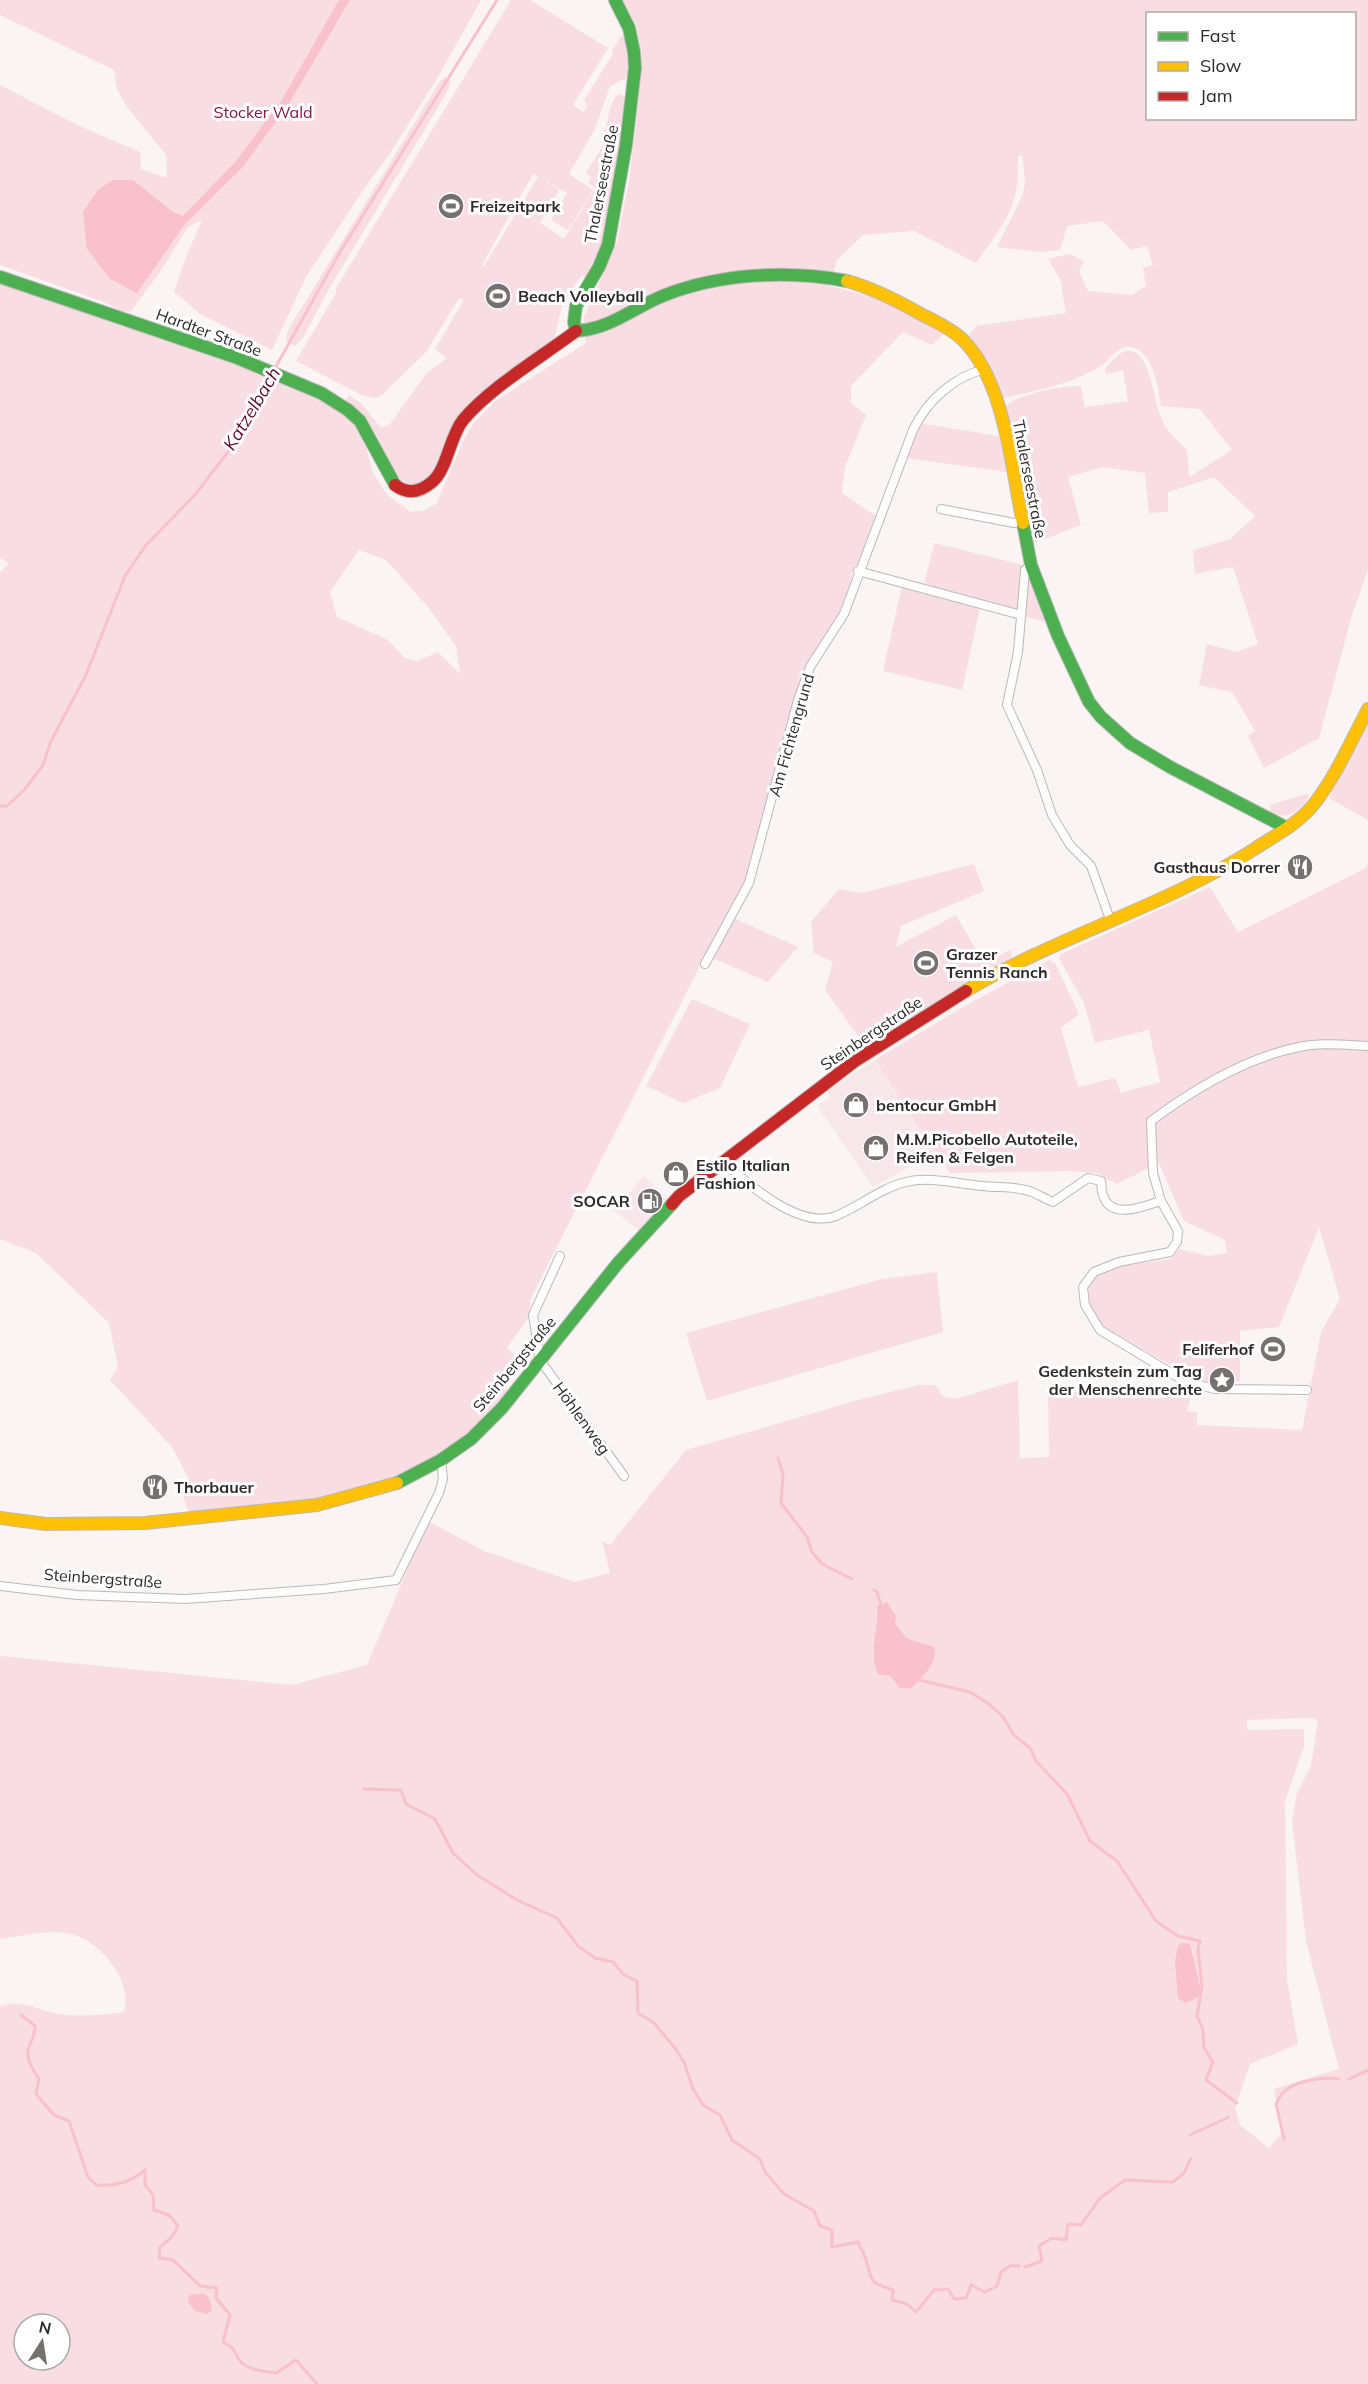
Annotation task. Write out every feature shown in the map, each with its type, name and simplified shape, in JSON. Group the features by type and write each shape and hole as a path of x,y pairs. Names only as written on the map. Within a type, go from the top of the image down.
{"main road":[{"name":"Thalerseestraße","path":"615,0 628,28 634,52 634,87 608,245 599,266 578,301 573,322 576,331 591,330 619,320 673,291 705,284 810,275 848,281 879,292 953,331 969,346 984,369 999,404 1021,521 1041,597 1079,684 1101,717 1130,742 1170,767 1287,828"},
{"name":"Hardter Straße","path":"0,277 225,353 321,393 348,410 363,426 396,486 407,492 422,490 435,480 461,423 479,403 576,331"},
{"name":"Steinbergstraße","path":"0,1518 46,1524 135,1524 210,1518 317,1505 394,1485 441,1461 471,1439 502,1408 634,1245 680,1196 723,1161 858,1059 969,989 1034,956 1147,907 1236,861 1287,828 1313,805 1337,767 1368,709"}],"street":[{"name":"Am Fichtengrund","path":"705,964 750,883 798,700 810,667 844,614 858,571 873,540 913,430 922,413 945,390 970,373 984,369"},
{"path":"941,509 1014,523 1021,521"},
{"name":"Thalerseestraße","path":"1031,565 1025,570 1018,652 1007,705 1037,770 1052,815 1070,846 1091,866 1111,922"},
{"path":"858,571 1021,615"},
{"path":"1306,1390 1215,1389 1186,1382 1100,1330 1085,1305 1083,1287 1094,1272 1119,1262 1170,1252 1178,1242 1178,1231 1161,1201 1153,1173 1151,1121 1158,1115 1213,1080 1273,1054 1300,1047 1329,1044 1368,1046"},
{"path":"723,1161 740,1178 763,1195 795,1213 815,1219 834,1217 891,1187 906,1182 928,1180 1031,1191 1053,1202 1088,1178 1101,1181 1103,1195 1109,1205 1118,1210 1134,1209 1161,1201"},
{"path":"540,1360 532,1315 560,1256"},
{"name":"Höhlenweg","path":"540,1360 624,1476"},
{"name":"Steinbergstraße","path":"0,1586 77,1595 185,1599 324,1590 396,1580 439,1493 443,1479 441,1461"}],"shaded area":[{"path":"339,0 350,0 290,102 243,167 185,224 137,293 110,279 87,249 83,212 97,191 112,180 133,180 173,212 183,216 236,161 283,98"},
{"path":"875,1060 942,1160 910,1166 873,1187 817,1106 831,1097 827,1091"},
{"path":"644,1176 670,1201 639,1230 613,1210"},
{"path":"887,1602 896,1616 895,1623 906,1638 934,1647 932,1664 912,1688 900,1688 890,1676 878,1674 875,1666 877,1606"},
{"path":"1183,1943 1190,1944 1201,1990 1198,1997 1186,2003 1178,1998 1175,1962 1178,1946"},
{"path":"204,2294 209,2297 212,2311 207,2314 195,2311 188,2302 189,2296"}],"green space":[{"name":"Stocker Wald","path":"0,0 481,0 438,77 389,155 306,277 272,350 199,313 174,292 202,220 188,227 160,272 131,311 123,312 104,302 0,265 0,85 75,124 140,152 141,169 167,178 166,155 127,107 117,89 114,70 0,15"},
{"name":"Freizeitpark","path":"511,0 530,0 608,48 573,105 583,112 587,107 584,100 613,54 612,51 621,36 627,37 629,74 627,78 610,86 595,129 569,174 593,190 568,230 551,220 567,193 539,178 559,190 540,223 564,239 595,188 588,182 591,177 586,173 608,137 603,134 614,98 618,94 624,96 626,102 603,244 586,279 582,275 563,304 555,336 550,346 488,390 433,472 415,487 407,484 394,471 372,428 345,401 349,395 362,404 381,428 390,424 426,374 447,358 435,349 464,300 459,298 427,351 383,394 375,398 362,395 296,361 337,292 335,290","holes":["533,174 538,177 484,266 482,265"]},
{"path":"623,0 1368,0 1368,570 1352,615 1319,738 1264,768 1248,736 1255,731 1232,692 1199,685 1207,644 1236,652 1258,644 1233,567 1195,574 1193,550 1230,539 1255,516 1214,477 1168,492 1168,512 1149,513 1145,473 1102,467 1068,477 1081,525 1032,544 1005,407 1010,402 1029,394 1081,386 1085,407 1128,401 1123,370 1106,374 1105,369 1120,353 1134,352 1146,367 1163,422 1187,450 1189,477 1232,450 1200,409 1161,406 1153,371 1145,355 1131,347 1122,348 1101,366 1079,377 1054,386 1005,398 1002,397 987,366 966,339 976,326 1066,313 1060,279 1048,259 1069,254 1084,261 1079,271 1088,291 1132,295 1146,286 1143,268 1153,265 1147,246 1131,250 1103,221 1067,226 1060,250 1041,252 997,247 1023,194 1025,182 1022,154 1018,157 1016,189 1008,214 976,263 914,231 863,235 837,260 830,286 877,298 944,332 932,345 903,332 851,386 851,403 866,415 845,467 842,493 877,517 861,561 853,569 851,584 838,618 813,656 747,881 706,954 530,1300 530,1315 507,1348 524,1362 509,1380 506,1393 460,1441 401,1475 324,1497 284,1504 192,1513 187,1509 180,1485 189,1479 172,1447 110,1380 118,1367 109,1323 36,1253 0,1239 0,572 9,563 0,558 0,284 121,326 180,342 303,391 339,409 352,422 365,441 372,471 387,495 411,512 426,510 437,503 463,441 473,424 498,399 586,343 584,317 617,242 629,181 642,51 635,23","holes":["359,550 386,560 428,607 456,646 460,674 438,652 417,661 405,658 388,640 337,617 330,592"]},
{"path":"445,77 450,80 449,89 329,289 303,338 295,346 286,341 288,330 440,81"},
{"path":"919,423 999,436 1007,472 906,458"},
{"path":"934,543 1023,565 1018,608 1016,610 924,586"},
{"path":"1029,573 1046,622 1024,616"},
{"path":"902,586 980,608 962,690 883,671"},
{"path":"1368,725 1368,820 1329,798"},
{"path":"1309,795 1303,805 1293,812 1282,816 1271,812 1270,805"},
{"path":"1368,863 1368,2384 0,2384 0,2006 17,2004 51,2013 92,2015 124,2012 126,2000 124,1988 112,1964 103,1953 82,1938 53,1932 0,1939 0,1656 292,1685 367,1665 428,1521 484,1551 575,1582 610,1573 602,1541 610,1545 686,1450 862,1399 919,1385 935,1385 944,1397 956,1399 1018,1380 1020,1458 1049,1457 1048,1389 1160,1398 1182,1386 1192,1392 1187,1411 1197,1412 1197,1425 1302,1430 1321,1332 1340,1299 1319,1227 1279,1327 1240,1331 1240,1381 1204,1382 1193,1378 1102,1326 1089,1304 1089,1288 1097,1276 1121,1266 1170,1259 1180,1249 1209,1256 1227,1253 1225,1240 1184,1221 1159,1163 1117,1184 1096,1173 1071,1171 950,1173 875,1060 963,1007 1049,960 1055,963 1079,1014 1061,1028 1078,1087 1115,1078 1121,1093 1160,1082 1149,1030 1095,1043 1084,1003 1059,958 1061,954 1210,887 1238,932 1366,868","holes":["877,1606 906,1638 933,1647 932,1664 912,1688 890,1676 873,1653","1308,1718 1318,1720 1311,1766 1297,1793 1292,1822 1306,1941 1339,2069 1274,2089 1282,2133 1269,2148 1240,2125 1235,2108 1250,2064 1298,2044 1287,1979 1285,1801 1304,1747 1304,1729 1247,1730 1247,1720","1193,1950 1201,1990 1178,1998 1178,1986"]},
{"path":"974,864 984,891 901,926 896,947 956,915 983,962 1011,950 1012,961 871,1045 859,1037 825,990 833,962 814,953 811,922 839,889 862,893"},
{"path":"733,918 798,947 768,982 712,958"},
{"path":"692,999 750,1024 720,1088 683,1103 646,1086"},
{"path":"937,1272 943,1332 707,1401 686,1333 882,1279"}],"waterway":[{"name":"Katzelbach","path":"274,370 340,252 497,0"},
{"name":"Katzelbach","path":"0,806 7,806 25,789 43,765 51,741 85,677 125,576 146,545 194,496 231,448 271,376"},
{"path":"778,1458 783,1474 781,1503 807,1537 812,1552 822,1564 852,1579"},
{"path":"874,1590 877,1592 881,1605"},
{"path":"918,1678 970,1692 989,1704 1003,1717 1014,1735 1030,1748 1036,1761 1067,1794 1090,1841 1117,1861 1156,1921 1178,1936 1200,1941 1198,1950 1202,1986 1197,2016 1203,2030 1204,2048 1213,2062 1206,2080 1237,2103"},
{"path":"363,1789 401,1790 406,1804 435,1819 453,1853 477,1875 517,1900 557,1918 578,1946 595,1958 613,1962 624,1975 637,1981 638,2013 654,2023 675,2048 684,2062 693,2089 703,2105 720,2115 732,2140 760,2159 765,2172 784,2194 814,2211 820,2226 832,2230 832,2247 858,2242 871,2277 875,2283 893,2290 892,2300 907,2304 916,2312 934,2290 948,2289 954,2299 966,2298 971,2285 985,2292 997,2286 1001,2272 1010,2266 1019,2266"},
{"path":"21,2015 35,2026 28,2058 39,2079 36,2094 54,2115 69,2121 88,2177 96,2185 110,2185 128,2181 145,2170 145,2185 153,2195 154,2210 169,2215 178,2226 172,2237 160,2247 159,2258 173,2260 200,2286 217,2288 216,2298 230,2315 223,2342 234,2350 242,2363 258,2370 276,2373 296,2360 317,2384"},
{"path":"1349,2079 1368,2070"},
{"path":"1284,2139 1276,2104 1283,2093 1302,2082 1325,2078 1339,2079"},
{"path":"1190,2135 1229,2117"},
{"path":"1025,2267 1042,2261 1039,2246 1052,2238 1066,2240 1068,2224 1081,2225 1100,2198 1125,2180 1173,2182 1184,2173 1191,2158"}],"traffic: fast":[{"path":"615,0 629,28 634,52 635,68 626,145 608,245 599,267 576,306 574,322 576,331 611,322 665,295 709,282 779,275 802,275 847,281"},
{"path":"0,277 235,357 321,393 348,410 360,421 395,485"},
{"path":"1023,523 1031,565 1058,636 1089,702 1101,717 1130,743 1170,767 1287,828"},
{"path":"397,1483 441,1460 471,1439 502,1408 618,1263 672,1204"}],"traffic: slow":[{"path":"847,281 884,295 947,328 962,339 976,357 988,377 1004,425 1023,523"},
{"path":"966,991 1038,953 1221,869 1287,828 1308,811 1322,793 1368,709"},
{"path":"0,1518 46,1524 145,1523 317,1505 397,1483"}],"traffic: jam":[{"path":"395,485 414,491 432,482 441,470 459,427 474,408 502,384 576,331"},
{"path":"672,1204 679,1196 855,1061 966,991"}],"place":[{"name":"Freizeitpark","path":"451,206"},
{"name":"Beach Volleyball","path":"498,296"},
{"name":"Gasthaus Dorrer","path":"1300,867"},
{"name":"Grazer Tennis Ranch","path":"926,963"},
{"name":"bentocur GmbH","path":"856,1105"},
{"name":"M.M.Picobello Autoteile, Reifen & Felgen","path":"876,1148"},
{"name":"Estilo Italian Fashion","path":"676,1174"},
{"name":"SOCAR","path":"650,1201"},
{"name":"Feliferhof","path":"1273,1349"},
{"name":"Gedenkstein zum Tag der Menschenrechte","path":"1222,1380"},
{"name":"Thorbauer","path":"155,1487"}]}
